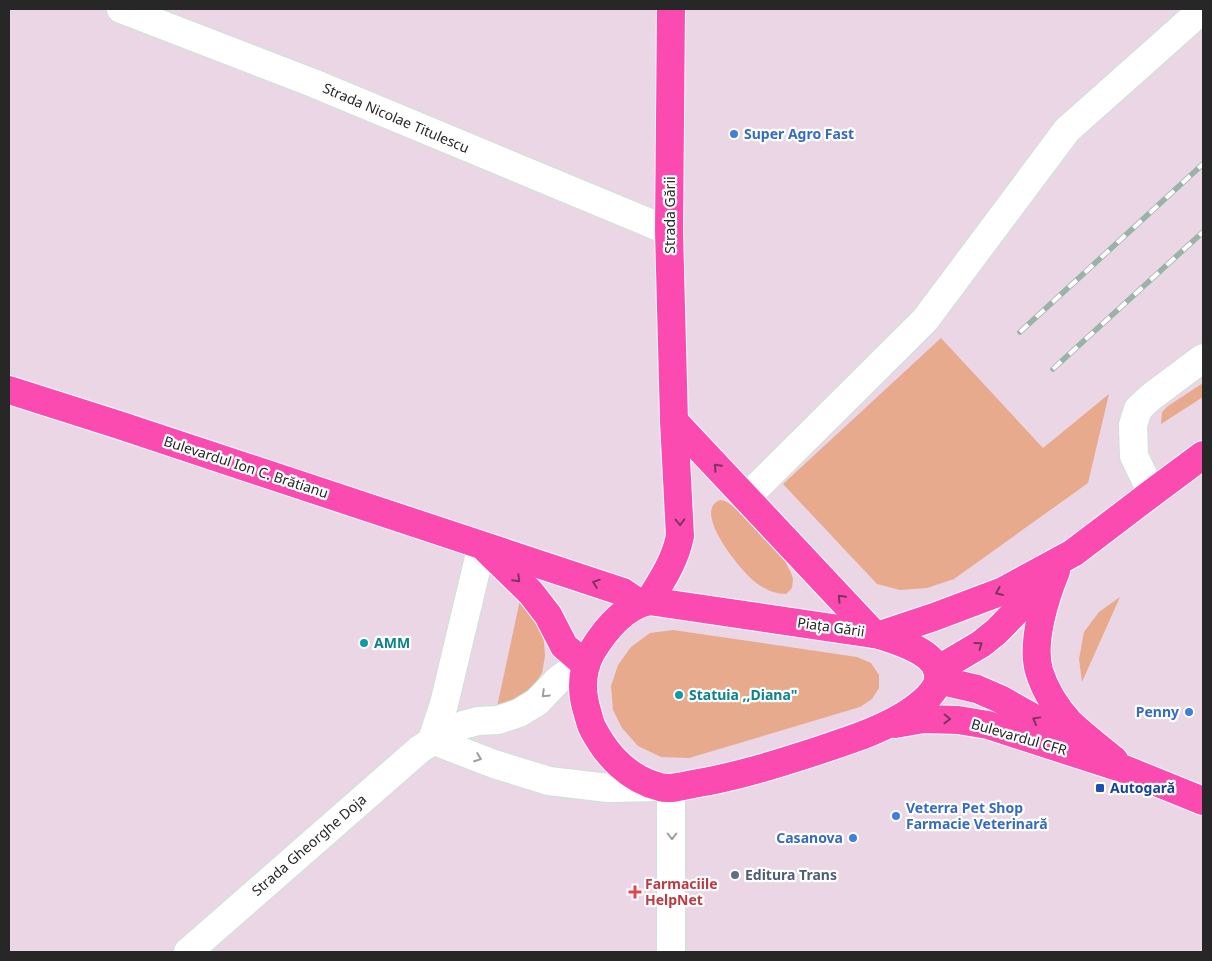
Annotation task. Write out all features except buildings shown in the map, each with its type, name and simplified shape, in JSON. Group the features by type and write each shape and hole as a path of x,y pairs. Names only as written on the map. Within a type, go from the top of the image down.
{"main road":[{"name":"Strada Gării","path":"644,602 670,566 676,553 680,536 674,421 669,231 671,9"},
{"name":"Bulevardul Ion C. Brătianu","path":"9,390 623,592 644,602"},
{"path":"674,421 877,634 934,617 1003,591 1065,562"},
{"path":"644,602 622,614 593,650 585,667 583,692 591,726 601,744 625,770 635,776 666,787 710,782 758,770 851,739 881,727 909,712 925,700 934,689 938,675 996,632 1065,562 1203,455"},
{"name":"Bulevardul Ion C. Brătianu","path":"482,545 531,593 548,615 564,646 585,667"},
{"path":"1065,562 1046,596 1040,622 1037,650 1039,670 1051,699 1070,723 1124,769"},
{"name":"Piața Gării","path":"644,602 877,634 902,642 922,653 933,663 938,675"},
{"name":"Bulevardul CFR","path":"938,675 1000,699 1124,769"},
{"name":"Bulevardul CFR","path":"881,727 924,719 958,720 988,725 1124,769 1203,801"}],"street":[{"name":"Strada Nicolae Titulescu","path":"120,9 313,83 669,231"},
{"path":"746,498 925,320 1068,130 1203,9"},
{"path":"1152,493 1134,456 1134,425 1138,409 1203,358"},
{"path":"482,545 444,704 432,740 494,764 549,781 608,788 666,787 671,952"},
{"name":"Strada Gheorghe Doja","path":"196,949 432,740 463,725 478,721 498,720 519,713 537,702 566,674 585,667"}],"shaded area":[{"path":"941,338 1043,448 1109,394 1088,483 954,579 927,588 900,590 877,584 783,484"},
{"path":"1203,383 1203,397 1161,424 1162,412 1168,406"},
{"path":"720,500 733,506 785,561 793,579 792,588 786,594 773,592 758,585 730,554 721,541 711,516 713,506"},
{"path":"1120,597 1082,682 1079,659 1084,632 1099,612"},
{"path":"520,600 540,627 545,656 542,673 523,698 497,707"},
{"path":"673,630 857,657 871,663 879,675 879,688 872,699 860,707 689,758 661,757 638,746 622,728 613,710 611,686 618,665 631,647 650,633"}],"railway":[{"path":"1020,332 1203,164"},
{"path":"1053,369 1203,232"}],"place":[{"name":"Super Agro Fast","path":"734,134"},
{"name":"AMM","path":"364,643"},
{"name":"Statuia ,,Diana\"","path":"679,695"},
{"name":"Penny","path":"1189,712"},
{"name":"Autogară","path":"1100,788"},
{"name":"Veterra Pet Shop Farmacie Veterinară","path":"896,816"},
{"name":"Casanova","path":"853,838"},
{"name":"Editura Trans","path":"735,875"},
{"name":"Farmaciile HelpNet","path":"635,892"}]}
